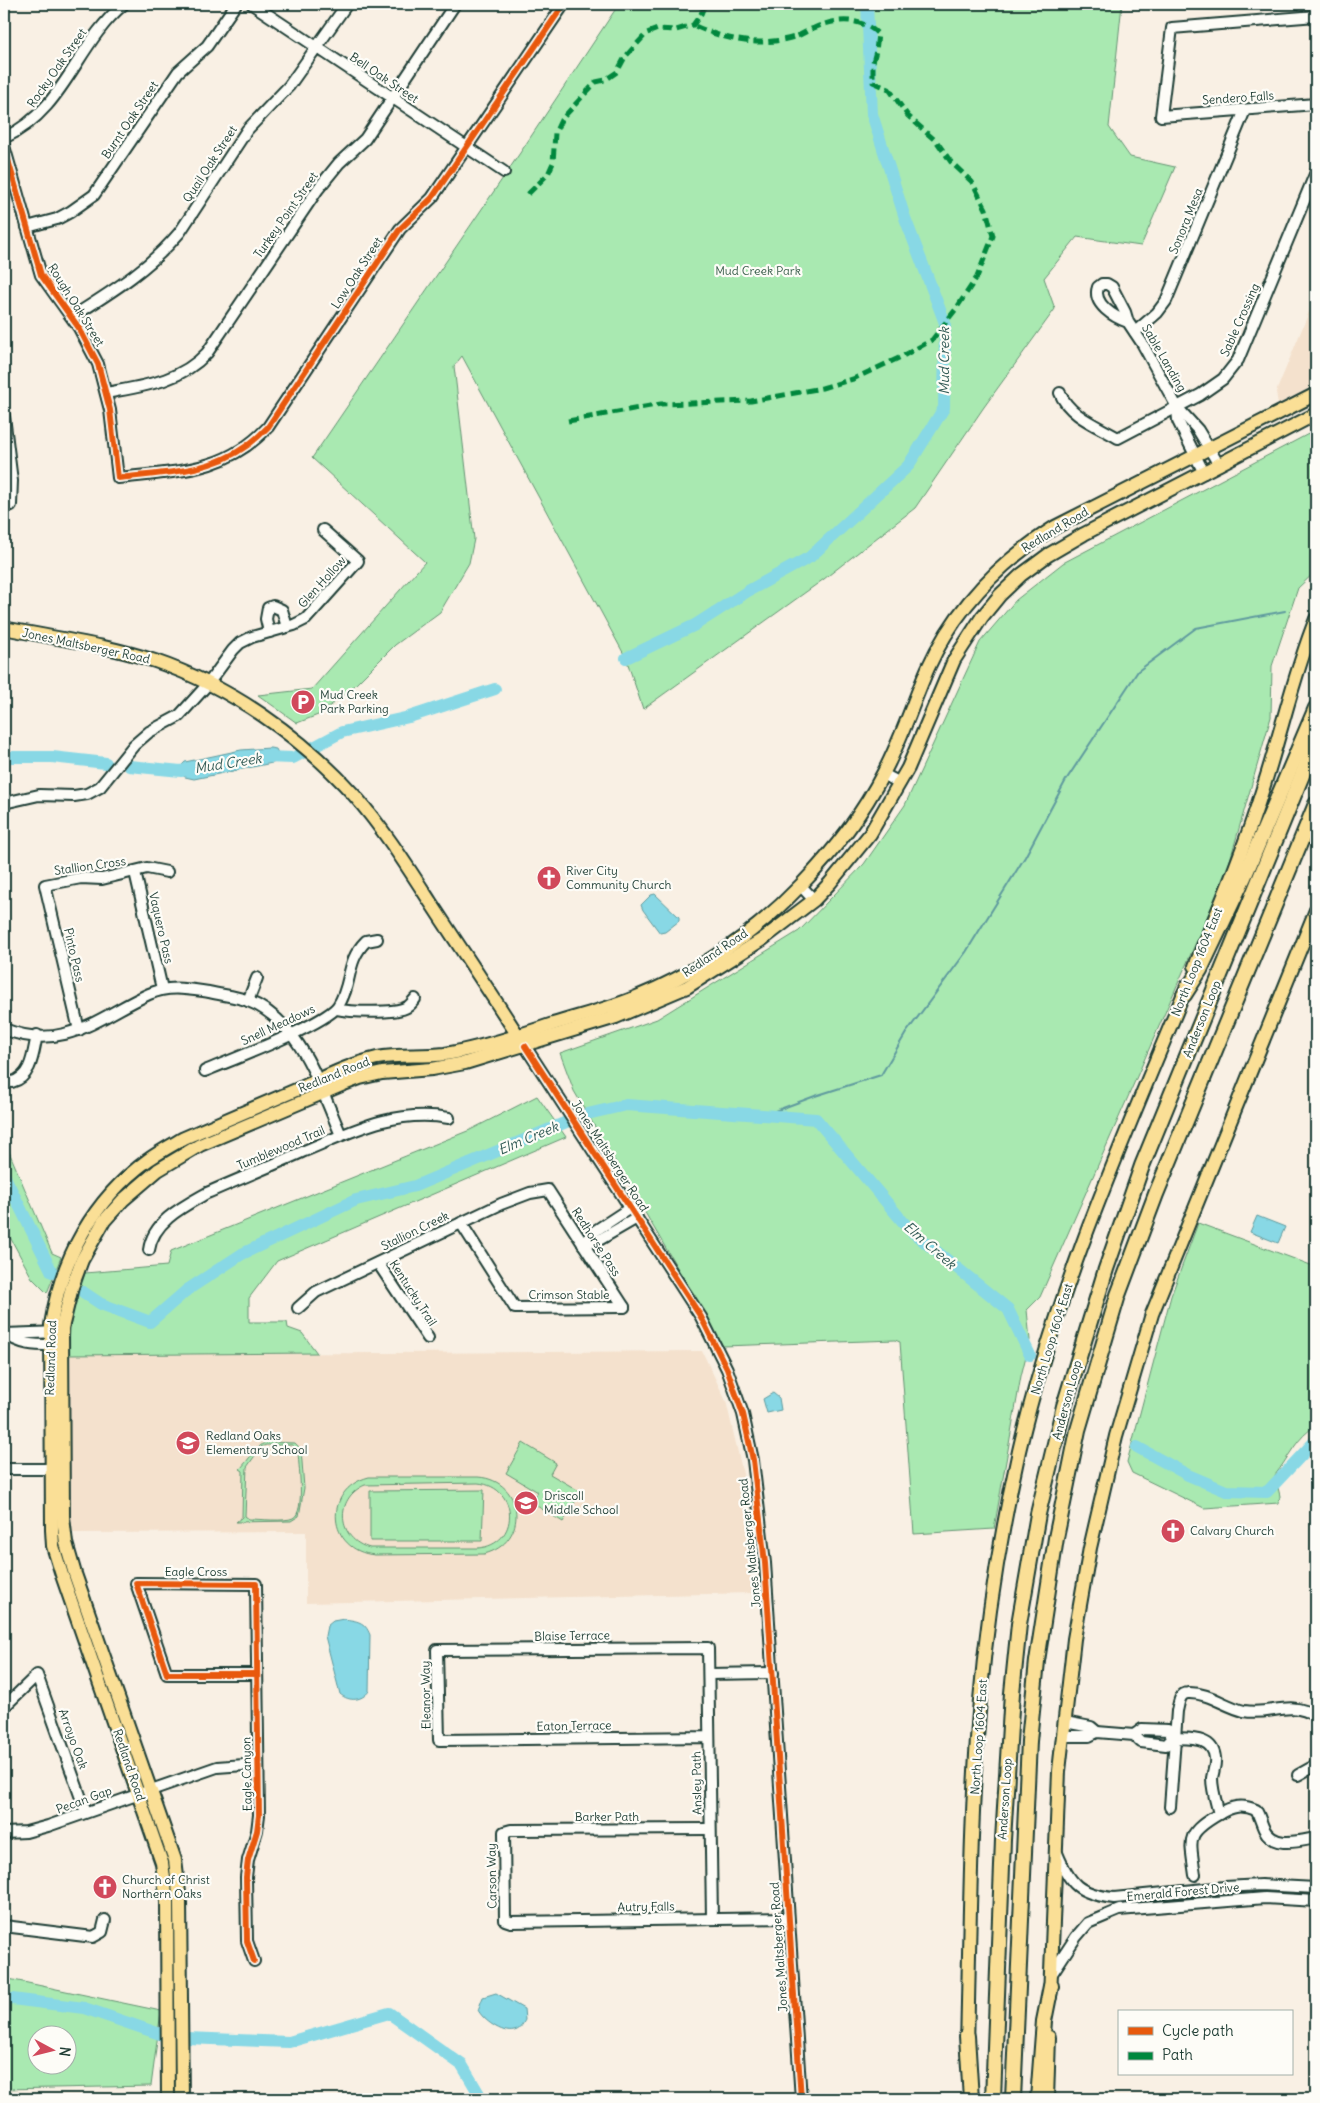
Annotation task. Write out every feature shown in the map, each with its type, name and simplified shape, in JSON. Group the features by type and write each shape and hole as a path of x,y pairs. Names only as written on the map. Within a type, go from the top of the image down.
{"highway":[{"path":"1184,994 1200,970 1240,886 1316,708"},
{"name":"Anderson Loop","path":"993,2099 1003,1840 1012,1693 1019,1624 1040,1505 1064,1406 1106,1269 1142,1166 1316,741"},
{"name":"Anderson Loop","path":"1013,2099 1029,1741 1037,1661 1053,1557 1078,1430 1118,1295 1156,1194 1316,804"},
{"path":"1038,2099 1044,2021 1051,1981"},
{"path":"967,2036 971,2099"}],"main road":[{"name":"Redland Road","path":"56,1339 82,1260 104,1222 140,1184 173,1160 200,1145 360,1078 396,1071 447,1066 637,998 680,978 730,946 801,886 850,828 883,774 896,748 928,668 949,629 981,586 1004,564 1025,546 1077,516 1316,394"},
{"path":"1277,435 1283,421 1284,409"},
{"name":"Redland Road","path":"168,2099 166,1887 162,1863 145,1791 66,1544 58,1529 55,1300 66,1263 85,1228 112,1191 148,1159 184,1138 356,1064 377,1058 444,1054 521,1041 616,1017 671,995 707,975 763,939 814,900 844,868 870,834 900,783 926,730 942,685 965,641 1000,595 1021,575 1048,555 1084,534 1316,414"},
{"path":"1077,516 1084,534"},
{"name":"North Loop 1604 East","path":"964,2099 972,1853 980,1699 999,1550 1020,1449 1060,1307 1093,1216 1245,844 1279,738 1298,668 1316,619"},
{"name":"Jones Maltsberger Road","path":"4,628 156,661 208,684 254,710 286,733 333,773 381,828 521,1041"},
{"path":"949,629 965,641"},
{"path":"1047,2099 1059,1780 1074,1639 1090,1548 1116,1436 1152,1314 1316,910"},
{"name":"Redland Road","path":"145,1791 174,1860 179,1886 182,2099"}],"street":[{"name":"Rocky Oak Street","path":"4,138 34,121 47,107 101,26 124,4"},
{"name":"Burnt Oak Street","path":"27,227 57,219 94,195 178,72 207,46 236,4"},
{"name":"Bell Oak Street","path":"252,4 504,172"},
{"name":"Quail Oak Street","path":"72,317 140,273 171,243 247,130 282,96 346,4"},
{"name":"Turkey Point Street","path":"106,393 153,384 184,372 200,361 214,345 318,189 339,163 365,139 455,4"},
{"name":"Low Oak Street","path":"118,478 205,466 240,451 260,436 276,416 400,229 432,198 564,4"},
{"name":"Sendero Falls","path":"1316,16 1172,28 1161,116 1316,104"},
{"name":"Sonora Mesa","path":"1135,332 1157,313 1169,294 1246,110"},
{"name":"Rough Oak Street","path":"4,146 41,275 72,317 98,364 106,393 118,478"},
{"name":"Sable Crossing","path":"1060,393 1070,409 1118,438 1218,384 1238,360 1316,172"},
{"name":"Sable Landing","path":"1128,322 1177,407 1194,425 1219,465"},
{"name":"Sable Landing","path":"1177,407 1178,421 1204,473"},
{"path":"4,416 12,481 11,505"},
{"path":"1183,432 1194,425"},
{"name":"Glen Hollow","path":"4,803 39,795 87,794 100,787 134,744 150,732 179,716 208,684 232,650 240,643 252,637 288,627 306,619 358,561 323,530"},
{"path":"269,632 266,614 268,608 273,606 282,610 288,627"},
{"path":"883,774 900,783"},
{"name":"Stallion Cross","path":"45,886 81,878 102,879 148,868 168,872"},
{"name":"Vaquero Pass","path":"135,872 162,989"},
{"name":"Pinto Pass","path":"45,886 79,1030"},
{"path":"801,886 814,900"},
{"path":"377,939 366,941 353,958 345,994 336,1009 353,1012 399,1010 408,1007 415,998"},
{"path":"248,1001 257,978"},
{"path":"4,1029 11,1032 37,1035 62,1034 79,1030 97,1023 142,997 162,989 185,988 248,1001 270,1014 291,1034 305,1054 341,1135"},
{"name":"Snell Meadows","path":"205,1071 291,1034 327,1016 336,1009"},
{"path":"12,1082 22,1079 29,1068 37,1035"},
{"name":"Jones Maltsberger Road","path":"521,1041 637,1218 715,1342 741,1406 753,1460 765,1563 801,2099"},
{"path":"356,1064 360,1078"},
{"name":"Tumblewood Trail","path":"149,1250 154,1232 185,1206 207,1193 367,1124 392,1118 426,1116 448,1118"},
{"path":"166,1149 173,1160"},
{"name":"Stallion Creek","path":"298,1308 316,1292 378,1262 516,1198 548,1190"},
{"name":"Redhorse Pass","path":"548,1190 624,1307"},
{"path":"112,1191 123,1200"},
{"path":"583,1244 595,1231 630,1208"},
{"path":"583,1244 599,1240 637,1218"},
{"name":"Crimson Stable","path":"461,1223 515,1308 624,1307"},
{"name":"Kentucky Trail","path":"378,1262 428,1338"},
{"path":"4,1334 56,1339"},
{"path":"4,1470 57,1469"},
{"name":"Eagle Cross","path":"256,1584 136,1583 167,1674 257,1674"},
{"name":"Eagle Canyon","path":"254,1961 247,1941 246,1876 248,1860 258,1823 256,1584"},
{"name":"Blaise Terrace","path":"438,1650 708,1648"},
{"name":"Ansley Path","path":"708,1648 712,1919"},
{"name":"Eleanor Way","path":"438,1650 439,1740"},
{"path":"709,1674 773,1673"},
{"name":"Arroyo Oak","path":"4,1707 37,1674 86,1812"},
{"path":"1170,1807 1179,1704 1180,1698 1188,1693 1207,1697 1244,1711 1259,1712 1285,1707 1301,1709 1316,1716"},
{"path":"1065,1722 1091,1727 1097,1732"},
{"path":"1134,1735 1142,1729 1168,1730 1175,1738"},
{"path":"1159,1745 1160,1730"},
{"path":"1063,1736 1089,1736 1097,1732 1134,1735 1141,1742 1159,1745 1166,1745 1175,1738 1200,1740 1207,1743 1213,1749 1215,1759 1212,1778 1219,1814"},
{"name":"Eaton Terrace","path":"439,1740 709,1737"},
{"name":"Pecan Gap","path":"4,1833 26,1832 48,1826 217,1767 258,1764"},
{"path":"1298,1775 1316,1765"},
{"path":"1195,1875 1191,1845 1192,1835 1202,1824 1237,1806 1256,1810 1265,1830 1276,1840 1285,1843 1316,1838"},
{"name":"Barker Path","path":"504,1832 511,1830 710,1829"},
{"name":"Carson Way","path":"504,1832 505,1920"},
{"name":"Emerald Forest Drive","path":"1056,1851 1069,1878 1080,1889 1094,1896 1114,1898 1261,1885 1316,1888"},
{"name":"Emerald Forest Drive","path":"1051,1981 1076,1937 1088,1923 1119,1910 1265,1898 1316,1901"},
{"name":"Autry Falls","path":"505,1920 512,1922 788,1918"},
{"path":"4,1926 93,1937 102,1932 105,1920"}],"shaded area":[{"path":"1316,295 1316,385 1278,404 1276,392"},
{"name":"Driscoll Middle School","path":"702,1351 726,1401 743,1474 753,1593 306,1603 306,1532 71,1533 68,1355"}],"green space":[{"name":"Mud Creek Park","path":"619,4 1122,4 1109,127 1130,157 1175,167 1141,246 1077,237 1044,278 1055,309 984,407 915,508 824,579 643,709 626,658 462,356 454,366 474,539 469,563 440,612 395,645 348,692 318,715 297,723 258,695 312,689 425,562 312,458"},
{"path":"1316,430 1316,571 1298,588 1272,666 1271,717 1226,874 1040,1297 1027,1310 1030,1340 1021,1376 994,1529 914,1534 900,1342 895,1340 723,1346 574,1091 560,1053 657,1019 799,931 864,864 905,805 980,642 1016,600 1063,563"},
{"path":"537,1096 566,1137 277,1261 249,1298 249,1322 287,1322 288,1328 302,1333 317,1353 68,1355 71,1318 85,1273 167,1266 171,1251 470,1130"},
{"path":"4,1140 52,1253 61,1257 47,1293 32,1278 4,1226"},
{"path":"1198,1223 1316,1267 1316,1426 1303,1436 1275,1475 1280,1496 1279,1503 1204,1508 1132,1473 1127,1462 1171,1296"},
{"path":"264,1443 295,1443 301,1449 304,1488 299,1516 291,1521 236,1522 242,1517 243,1471 240,1469","holes":["266,1445 292,1445 298,1450 300,1476 300,1497 297,1514 293,1518 284,1520 249,1519 245,1516 247,1467 261,1447"]},
{"path":"523,1443 556,1463 550,1474 581,1492 563,1522 532,1503 538,1492 506,1473"},
{"path":"369,1477 478,1477 494,1481 505,1489 513,1500 516,1513 515,1526 509,1538 499,1548 484,1554 375,1555 359,1551 347,1543 340,1532 336,1519 338,1506 343,1494 354,1484","holes":["478,1483 492,1487 502,1494 508,1505 510,1516 508,1527 502,1537 492,1545 478,1548 370,1548 359,1544 351,1537 346,1528 344,1509 348,1499 355,1491 365,1485"]},
{"path":"484,1490 482,1541 370,1541 370,1491"},
{"path":"4,1978 161,2011 151,2086 4,2089"}],"water":[{"path":"276,749 282,761 194,779 181,774 180,767 185,762 241,750"},
{"path":"655,894 679,917 679,921 665,932 660,933 641,905 651,895"},
{"path":"1257,1216 1285,1227 1278,1243 1250,1232"},
{"path":"773,1393 779,1398 781,1410 767,1413 763,1399"},
{"path":"344,1619 363,1624 370,1635 369,1691 363,1697 355,1699 344,1697 340,1694 325,1636 327,1626 333,1621"},
{"path":"496,1993 524,2009 525,2020 518,2030 509,2031 499,2028 488,2022 480,2014 478,2010 483,1997"}],"waterway":[{"name":"Mud Creek","path":"626,658 695,625 748,591 810,557 908,466 944,408 945,323 905,218 872,114 867,4"},
{"path":"764,1115 881,1075 906,1033 966,952 1025,857 1066,780 1138,671 1196,628 1285,611"},
{"name":"Mud Creek","path":"265,757 293,758 342,732 409,717 495,689"},
{"name":"Mud Creek","path":"4,757 52,757 106,763"},
{"name":"Mud Creek","path":"129,766 181,771 196,768"},
{"name":"Elm Creek","path":"83,1292 101,1304 150,1322 187,1290 242,1254 356,1200 415,1186 583,1115 626,1105 816,1119 910,1230 1008,1309 1030,1355"},
{"name":"Elm Creek","path":"4,1175 52,1272"},
{"name":"Elm Creek","path":"1137,1447 1188,1475 1226,1491 1267,1492 1316,1440"},
{"path":"4,1998 84,2008 163,2035"},
{"path":"187,2038 289,2042 389,2013 462,2065 482,2099"}],"marked path":[{"path":"528,194 548,174 553,163 555,133 561,120 582,97 596,82 605,80 617,72 625,57 647,33 658,29 676,30 693,25 705,4"},
{"path":"568,421 661,404 751,401 822,388 853,379 901,357 932,340 956,309 977,277 993,236 986,209 972,182 951,162 937,142 908,116 889,89 873,82 873,62 878,34 871,28 856,22 839,21 822,25 788,39 759,42 725,37 693,25"}],"cycle path":[{"path":"4,146 41,275 79,328 98,364 110,410 118,478 199,467 217,462 235,453 252,442 268,427 400,229 432,198 564,4"},
{"path":"525,1046 701,1317 727,1369 743,1414 753,1460 765,1563 801,2099"},
{"path":"254,1961 247,1941 246,1877 248,1860 257,1831 259,1815 256,1584 136,1583 167,1674 257,1674"}],"place":[{"name":"Mud Creek Park Parking","path":"303,702"},
{"name":"River City Community Church","path":"549,878"},
{"name":"Redland Oaks Elementary School","path":"188,1443"},
{"name":"Driscoll Middle School","path":"526,1503"},
{"name":"Calvary Church","path":"1173,1531"},
{"name":"Church of Christ Northern Oaks","path":"105,1887"}]}
